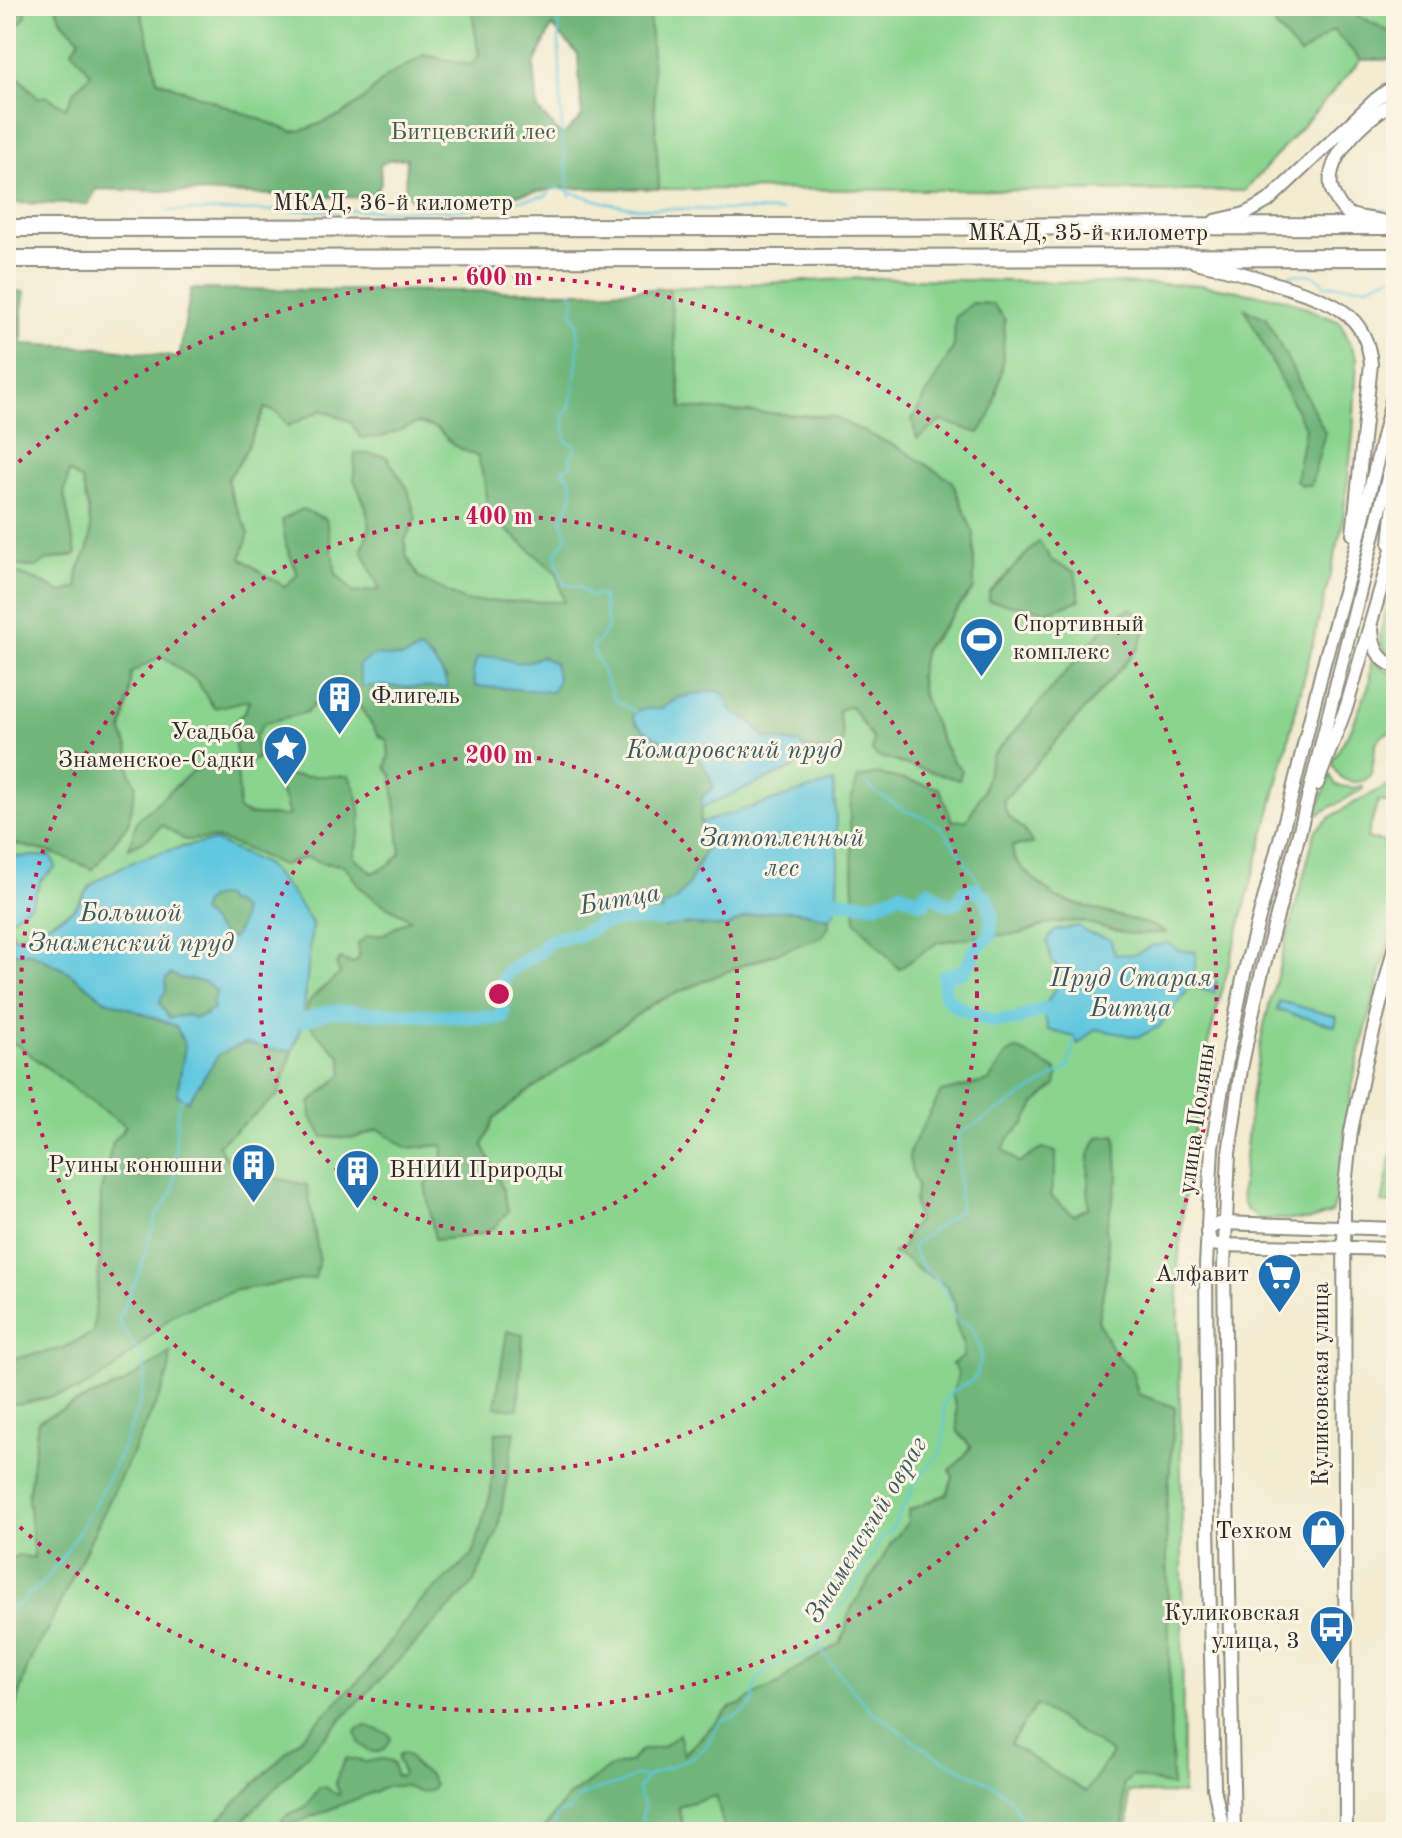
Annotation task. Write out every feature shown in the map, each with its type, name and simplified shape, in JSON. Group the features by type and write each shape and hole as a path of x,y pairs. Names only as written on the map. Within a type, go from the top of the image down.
{"highway":[{"name":"МКАД, 35-й километр","path":"780,227 1396,225"},
{"name":"МКАД, 36-й километр","path":"6,228 780,227"},
{"name":"МКАД, 35-й километр","path":"6,259 1396,257"}],"main road":[{"path":"1169,226 1208,223 1255,209 1268,201 1375,100 1387,91 1396,89"},
{"path":"1396,101 1385,107 1340,151 1331,170 1330,189 1348,214 1396,225"},
{"path":"1153,258 1216,266 1322,299 1345,312 1362,331 1370,351 1371,364 1352,563"},
{"name":"улица Поляны","path":"1221,1832 1213,1767 1208,1525 1207,1232 1212,1147 1244,974 1396,384"},
{"name":"улица Поляны","path":"1234,1832 1224,1266 1229,1153 1241,1069 1258,987 1396,446"},
{"path":"1388,563 1396,485"},
{"path":"1300,830 1347,705 1396,536"},
{"path":"1373,620 1376,650 1381,658 1396,667"},
{"name":"Куликовская улица","path":"1346,1832 1344,1195 1351,1131 1396,941"},
{"path":"1227,1192 1237,1212 1258,1225"},
{"path":"1396,1229 1225,1223 1213,1226 1207,1232 1212,1244 1225,1246 1396,1249"},
{"path":"1224,1266 1234,1256 1253,1246"}],"green space":[{"path":"6,6 24,6 26,17 6,37"},
{"path":"24,6 56,6 62,21 83,45 92,74 75,90 67,108 46,96 39,98 19,78 6,75 6,37 26,17"},
{"name":"Битцевский лес","path":"56,6 139,6 157,80 293,132 342,115 385,78 424,55 471,65 479,55 472,10 456,6 649,6 659,189 560,188 482,200 412,200 405,190 407,158 389,160 380,165 381,183 373,198 97,189 88,204 6,203 6,75 19,78 38,98 46,96 66,108 75,90 91,74 72,50 80,39 65,24","holes":["552,26 578,54 582,117 562,136 538,110 534,65"]},
{"path":"139,6 456,6 472,10 479,55 471,65 424,55 342,115 293,132 157,80"},
{"path":"649,6 1308,6 1300,54 1333,30 1361,60 1245,191 659,189"},
{"path":"1308,6 1339,6 1396,35 1396,56 1385,60 1361,60 1333,30 1300,55 1274,25"},
{"path":"1339,6 1396,6 1396,35"},
{"path":"865,278 1201,285 1285,299 1340,322 1357,358 1353,435 1342,528 1208,1043 1184,1200 1178,1265 1183,1794 1128,1792 1129,1832 1125,1832 1123,1785 1132,1776 1172,1785 1166,1514 1175,1408 1138,1394 1132,1370 1113,1352 1098,1320 1109,1259 1106,1227 1118,1179 1116,1136 1098,1137 1089,1155 1088,1208 1074,1215 1050,1196 1056,1162 1043,1148 1019,1163 1003,1149 1009,1138 1025,1123 1035,1104 1056,1085 1006,1055 989,1081 941,1092 911,1169 917,1184 914,1202 918,1221 905,1237 903,1248 893,1253 947,1286 955,1304 963,1357 952,1364 959,1373 952,1394 958,1432 971,1446 950,1470 953,1477 947,1494 926,1502 891,1543 840,1643 791,1672 781,1683 730,1708 683,1755 679,1735 662,1747 640,1751 630,1762 609,1768 567,1798 544,1832 6,1832 6,1731 11,1729 28,1667 161,1393 171,1353 121,1385 38,1421 28,1499 34,1559 18,1555 6,1561 6,1404 20,1404 79,1390 174,1313 236,1290 315,1278 307,1185 266,1176 228,1161 218,1144 278,1095 303,1021 312,923 267,865 215,841 180,847 91,885 74,909 14,938 9,920 31,904 51,856 6,857 6,842 53,853 93,869 128,824 129,751 122,731 130,673 161,656 197,681 214,708 249,699 245,712 255,737 264,723 307,712 334,683 353,696 379,736 387,740 389,754 386,767 392,776 401,853 391,864 373,873 353,857 360,823 355,789 277,787 289,817 244,812 238,810 239,794 178,783 156,805 129,847 149,838 162,825 185,840 216,838 282,865 307,857 322,863 344,865 361,888 379,902 411,919 382,935 352,965 340,960 340,974 327,986 321,1038 341,1056 343,1074 310,1103 354,1138 379,1129 407,1148 444,1145 436,1240 477,1235 503,1189 483,1145 494,1119 526,1093 654,1003 763,959 829,926 829,918 834,913 839,863 833,783 700,823 702,807 807,760 805,748 839,752 843,737 838,710 852,706 873,739 896,762 959,779 924,699 920,666 926,647 974,588 833,417 682,409 669,288","holes":["1138,649 1003,801 1007,815 1023,829 1032,844 1012,846 1014,859 1056,898 1153,926 1129,934 1079,921 1051,923 1020,934 938,942 854,899 852,840 878,774 939,788 952,822 967,820 983,791 992,756 1017,729"]},
{"path":"669,288 682,408 833,417 901,449 952,481 974,534 974,588 924,649 919,676 922,694 941,741 962,770 959,780 877,756 872,751 873,739 851,706 838,710 843,737 839,752 765,738 751,722 732,714 724,695 716,690 678,698 661,709 640,709 636,724 669,743 691,750 706,768 714,787 702,797 700,822 709,842 689,884 676,900 680,924 726,927 746,917 771,911 797,911 829,918 829,926 822,937 737,967 654,1003 526,1093 494,1119 483,1145 503,1189 508,1211 495,1227 477,1235 435,1240 425,1185 442,1170 443,1145 407,1148 379,1129 354,1138 323,1137 311,1117 310,1103 343,1074 341,1056 310,1024 307,1008 311,999 340,974 336,964 341,959 353,964 359,958 358,944 367,936 382,935 410,919 361,888 344,865 322,863 307,857 282,865 216,838 185,840 162,825 149,838 129,848 137,820 193,771 211,765 237,769 238,809 248,815 289,816 277,787 282,776 349,776 360,816 353,857 373,873 391,864 401,853 392,776 386,768 389,754 387,740 379,736 353,696 334,683 307,712 264,723 255,737 257,759 243,765 236,753 232,724 245,712 249,700 214,708 197,681 161,656 131,673 122,731 129,751 130,773 136,785 128,824 93,869 53,853 6,842 6,704 13,690 15,605 6,603 6,572 8,570 45,584 61,593 78,588 79,568 87,552 91,529 82,481 69,472 64,494 76,555 48,560 36,567 6,561 6,290 25,292 22,344 105,348 179,358 191,289 590,292","holes":["265,408 278,413 288,426 322,410 350,421 361,438 382,437 418,423 438,429 453,445 478,457 485,483 487,513 557,573 564,602 465,601 419,578 406,555 405,540 416,519 408,489 386,456 355,453 354,479 370,526 362,550 380,590 354,593 336,574 326,519 302,509 282,520 286,545 298,574 285,587 259,571 241,558 249,533 230,494 227,480 242,458","420,650 432,659 446,678 375,655 402,658"]},
{"path":"973,303 993,304 1005,320 1002,370 991,414 979,433 941,421 917,439 912,420 954,346 955,317"},
{"path":"1245,309 1266,318 1325,432 1311,485 1301,485 1296,480 1305,428"},
{"path":"265,408 278,413 288,425 321,410 382,437 418,422 438,429 453,445 478,457 485,483 487,513 557,573 564,603 465,601 419,578 406,555 405,540 416,519 355,453 354,479 370,526 362,550 380,590 354,593 336,574 331,551 286,545 298,574 285,587 259,571 241,558 237,511 227,480 242,458"},
{"path":"68,471 82,480 90,537 79,568 78,587 61,593 45,584 8,570 6,572 6,561 36,567 47,560 76,555 64,494"},
{"path":"1039,541 1052,561 1075,572 1080,600 1049,611 989,601 989,593"},
{"path":"1396,575 1396,660 1382,647 1380,634"},
{"path":"6,603 15,604 13,690 6,704"},
{"path":"1131,608 1148,622 1138,649 1003,801 1007,815 1023,829 1033,844 1012,846 1014,859 1056,898 1153,926 1167,933 1129,934 1079,921 1051,923 1020,934 938,942 899,969 856,921 850,821 851,800 858,778 878,774 939,788 952,821 967,820 983,791 992,756 1113,617"},
{"path":"1372,657 1381,668 1396,676 1396,729 1379,738 1368,778 1353,782 1339,775 1332,761 1352,727 1369,685"},
{"path":"1330,775 1336,785 1352,788 1363,786 1363,789 1315,816"},
{"path":"1386,786 1396,788 1396,804 1378,801 1367,838 1388,843 1396,866 1396,914 1352,1083 1336,1199 1331,1213 1311,1220 1259,1219 1247,1210 1241,1194 1252,1092 1264,1025 1315,832 1338,812","holes":["1279,1002 1337,1018 1335,1026 1277,1009"]},
{"path":"224,896 227,902 233,902 241,909 240,925 232,939 222,934 201,913 208,898"},
{"path":"6,953 31,953 69,972 104,999 176,1026 185,1046 177,1094 188,1101 218,1054 245,1043 292,1051 278,1095 218,1145 228,1161 266,1176 307,1185 319,1258 315,1278 236,1290 175,1313 112,1371 79,1390 20,1404 6,1404 6,1360 61,1349 93,1333 100,1261 101,1191 113,1142 126,1126 18,1045 6,1041"},
{"path":"171,973 180,978 205,982 217,992 214,1010 195,1018 188,1015 169,1018 160,1004 166,991 165,980"},
{"path":"6,1041 18,1045 126,1126 101,1191 100,1261 93,1334 61,1349 6,1360"},
{"path":"1015,1050 1021,1051 1056,1070 1056,1085 1035,1104 1025,1123 1009,1138 1003,1149 1019,1163 1043,1148 1056,1152 1050,1196 1074,1215 1088,1208 1089,1155 1098,1137 1116,1135 1118,1179 1106,1227 1109,1259 1098,1320 1113,1352 1132,1370 1138,1394 1175,1407 1166,1514 1172,1786 1132,1776 1123,1785 1125,1832 725,1832 716,1796 678,1806 684,1832 544,1832 567,1798 609,1768 630,1762 640,1751 662,1747 679,1734 684,1755 730,1708 781,1683 791,1672 840,1643 852,1607 891,1543 908,1522 908,1511 947,1494 953,1477 950,1470 971,1447 958,1432 952,1394 959,1373 952,1364 963,1357 955,1304 947,1286 892,1253 903,1248 905,1237 918,1221 914,1202 917,1184 909,1158 911,1148 941,1092 989,1081 1006,1055","holes":["1036,1705 1112,1753 1086,1792 1010,1744"]},
{"path":"1396,1132 1396,1204 1382,1203"},
{"path":"507,1331 523,1335 518,1409 495,1407"},
{"path":"171,1352 169,1371 161,1393 27,1667 11,1730 6,1731 6,1561 18,1555 34,1558 28,1499 38,1421 121,1385"},
{"path":"515,1431 498,1530 474,1583 232,1832 209,1829 368,1671 417,1605 473,1555 491,1492 496,1432"},
{"path":"1036,1704 1112,1753 1086,1793 1010,1744"},
{"path":"367,1726 389,1734 391,1739 381,1751 373,1752 359,1743 356,1732"},
{"path":"404,1753 416,1767 429,1775 433,1788 418,1792 405,1786 389,1786 298,1822 280,1825 289,1814 307,1805 319,1787 340,1794 336,1781 347,1758 366,1762 389,1760 395,1775 400,1777 403,1773 399,1754"},
{"path":"717,1795 725,1832 684,1832 678,1806"}],"water":[{"path":"420,650 438,666 447,688 362,686 358,665 375,655 402,658"},
{"path":"495,656 518,662 541,656 554,663 558,680 552,692 475,686 473,672 477,658"},
{"name":"Комаровский пруд","path":"716,690 724,694 733,713 751,722 765,738 799,744 805,748 808,760 702,807 702,797 714,787 699,757 689,749 649,733 632,716 640,709 661,709 678,698"},
{"name":"Затопленный лес","path":"833,782 839,863 838,899 829,918 797,911 771,911 746,917 726,927 680,924 663,928 662,907 676,900 689,884 709,842 700,823"},
{"name":"Большой Знаменский пруд","path":"215,841 267,865 312,923 303,1021 292,1051 245,1043 219,1054 188,1101 177,1095 185,1046 176,1026 104,999 69,972 31,953 6,953 6,857 51,856 56,867 40,881 31,904 9,920 14,938 70,912 91,886 122,867 152,855","holes":["224,897 241,909 240,925 232,939 222,934 201,913 208,898","171,974 205,982 217,992 213,1001 214,1010 195,1018 188,1015 169,1018 160,1004 166,991 165,980"]},
{"name":"Пруд Старая Битца","path":"1078,926 1088,933 1110,939 1115,955 1137,954 1151,946 1169,943 1178,950 1196,952 1194,977 1217,982 1214,993 1191,986 1159,1027 1138,1037 1095,1029 1078,1044 1075,1037 1048,1030 1043,1009 1065,973 1052,962 1047,942 1054,931"},
{"path":"1280,1001 1337,1017 1335,1026 1277,1010"}],"waterway":[{"path":"558,6 562,137 570,196"},
{"path":"167,211 459,210 546,196 553,187 636,208 782,211"},
{"path":"1348,200 1364,208 1396,210"},
{"path":"1288,275 1313,275 1324,285 1368,286 1392,276"},
{"path":"571,292 575,300 572,311 579,341 574,387 568,412 563,414 566,441 573,444 575,449 570,458 571,465 562,470 570,477 572,494 568,508 561,517 567,536 556,554 564,584 580,587 590,597 602,596 608,627 593,645 593,650 615,700 638,713"},
{"path":"866,783 908,812 942,828 980,883 980,893"},
{"name":"Битца","path":"821,900 874,903 900,893 924,902 923,895 929,891 943,902 952,904 964,892 975,889 987,898 992,916 990,936 977,947 965,970 944,976 945,995 956,1006 992,1021 1015,1020 1043,1009 1061,1008"},
{"name":"Битца","path":"288,1012 303,1021 329,1011 499,1018 503,1015 503,979 508,971 542,950 547,942 579,935 602,923 681,917"},
{"name":"Знаменский овраг","path":"539,1832 555,1826 556,1816 570,1811 579,1797 620,1784 634,1776 646,1777 698,1754 705,1748 720,1721 738,1715 749,1707 756,1682 764,1673 784,1662 816,1653 830,1619 844,1603 880,1540 891,1530 915,1482 942,1450 943,1407 949,1393 976,1376 981,1359 980,1347 970,1324 958,1322 946,1292 922,1265 913,1245 960,1210 958,1135 1068,1068 1076,1035"},
{"path":"6,1613 44,1581 74,1539 110,1476 137,1410 144,1382 143,1362 118,1320 141,1268 156,1216 173,1192 178,1106 183,1098"},
{"path":"819,1648 871,1710 935,1756 992,1784 1011,1799 1029,1832"},
{"path":"645,1832 644,1807 638,1789 646,1777"}],"place":[{"name":"Спортивный комплекс","path":"982,678"},
{"name":"Флигель","path":"340,736"},
{"name":"Усадьба Знаменское-Садки","path":"286,786"},
{"name":"Руины конюшни","path":"254,1205"},
{"name":"ВНИИ Природы","path":"358,1210"},
{"name":"Алфавит","path":"1280,1314"},
{"name":"Техком","path":"1323,1571"},
{"name":"Куликовская улица, 3","path":"1331,1667"}]}
